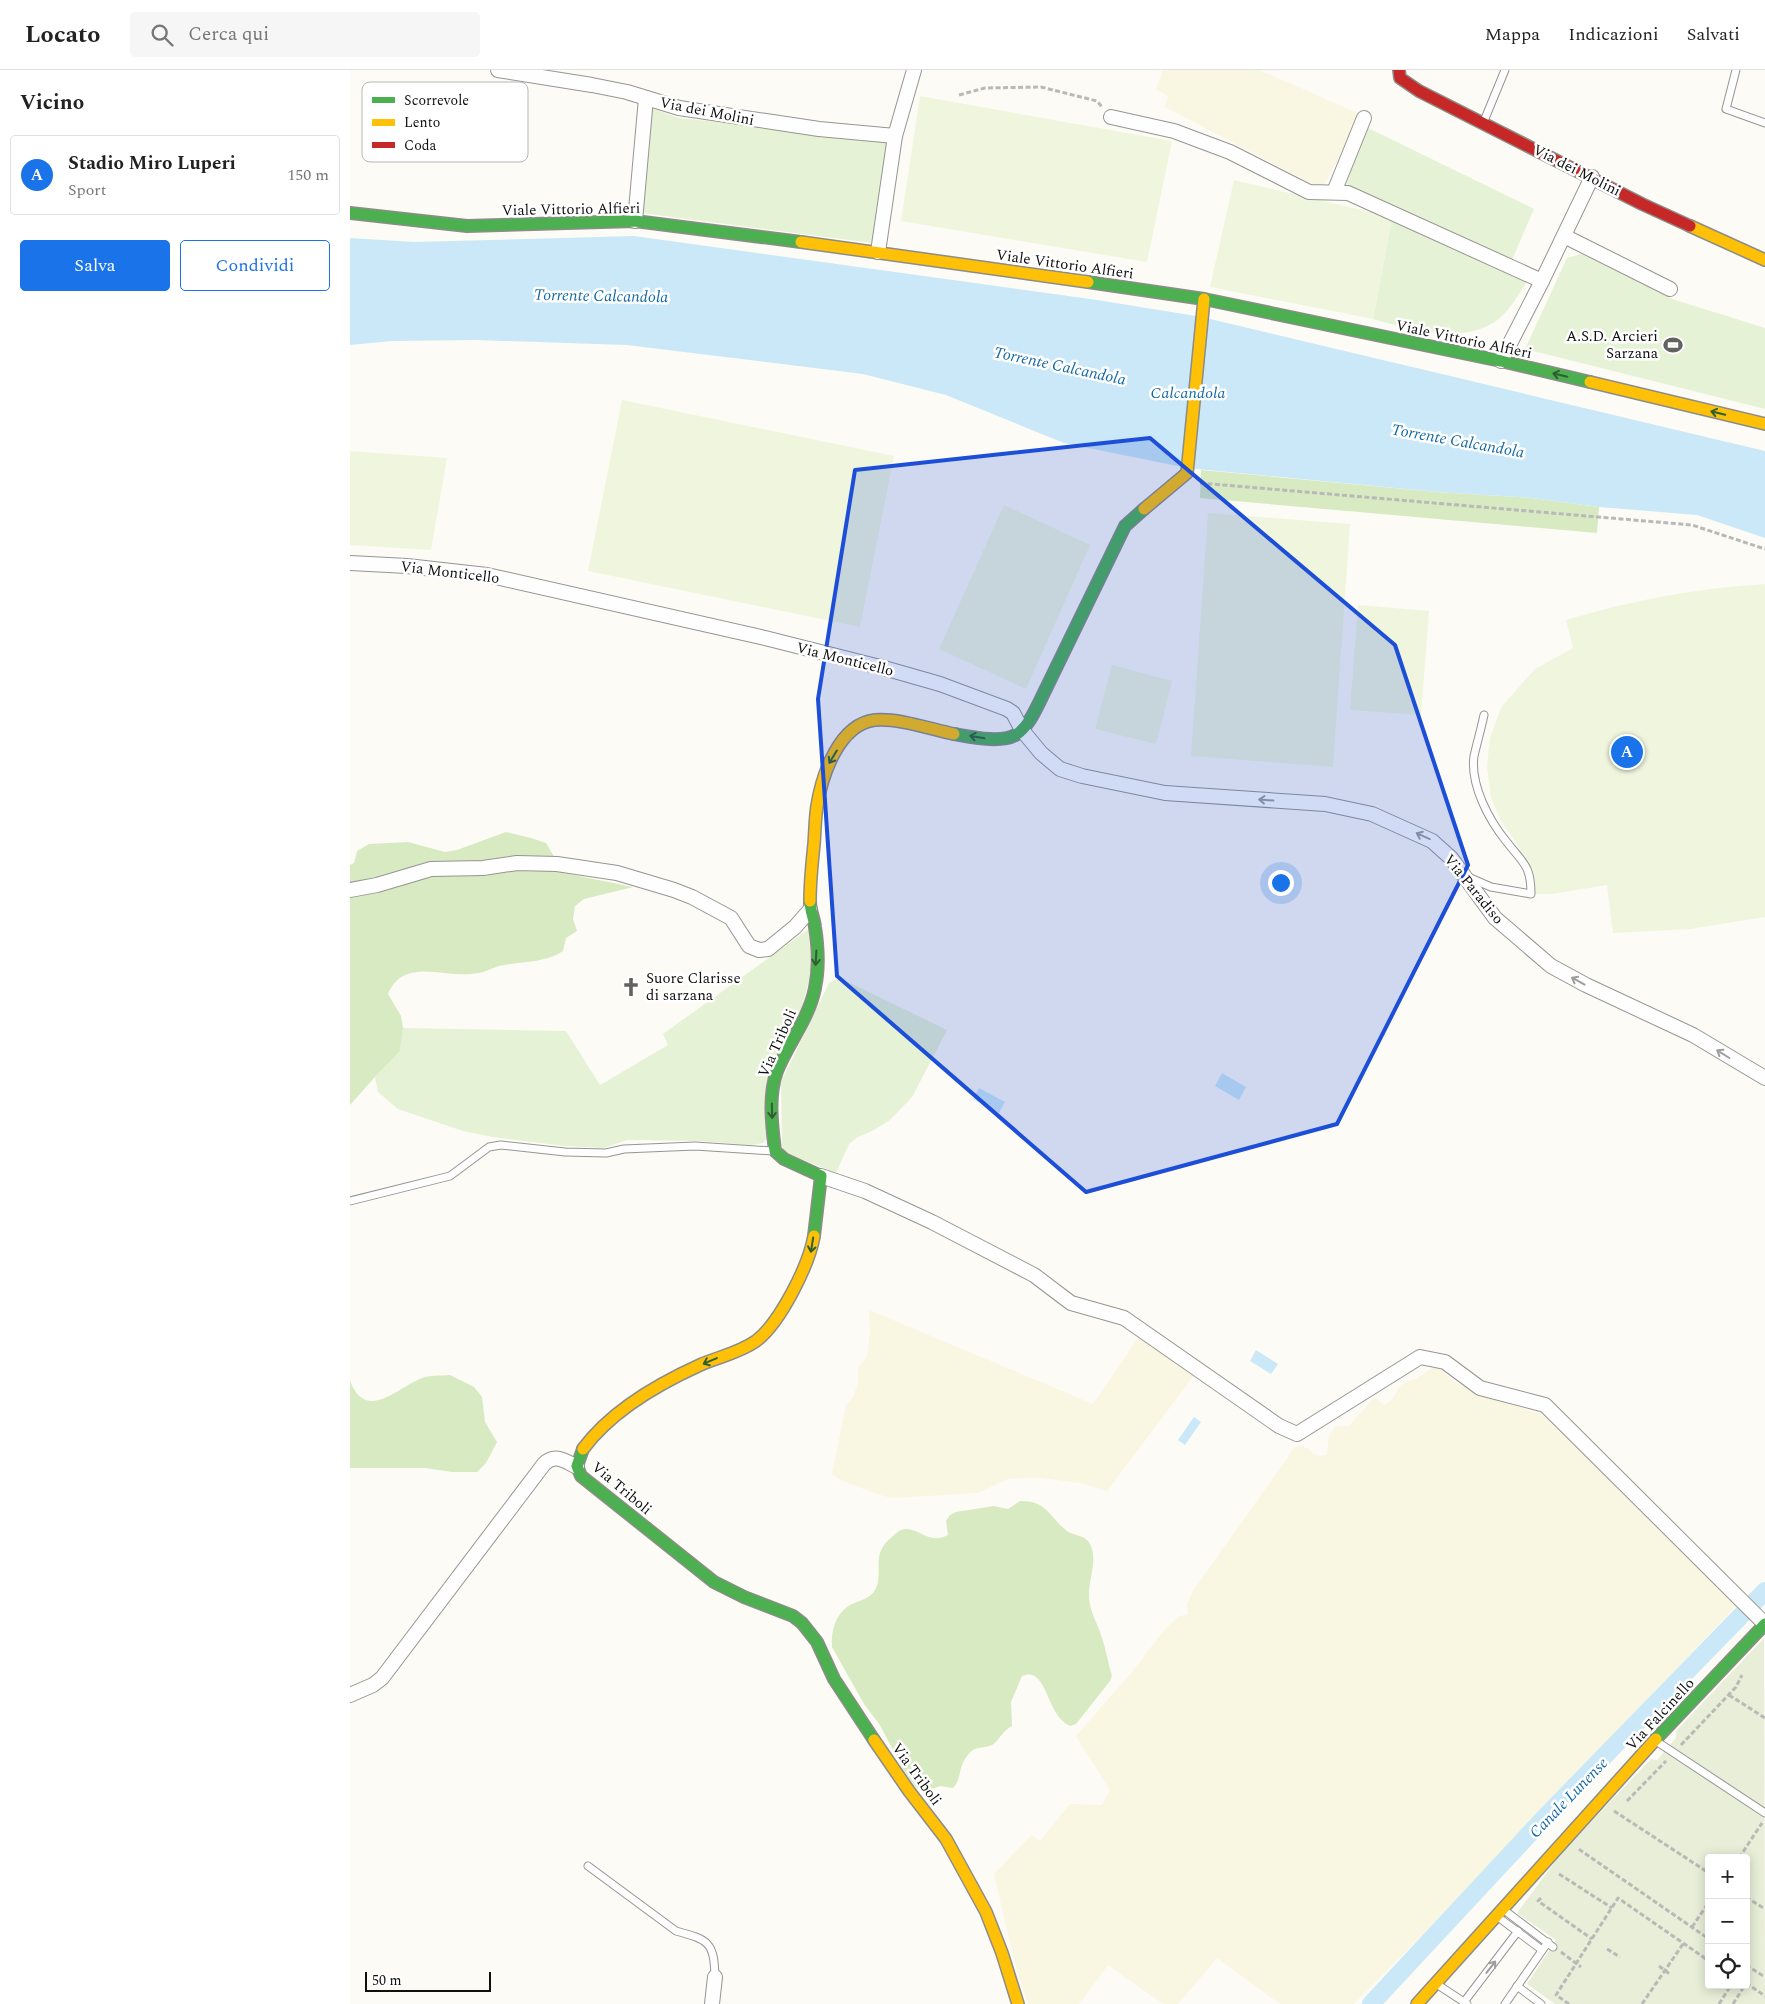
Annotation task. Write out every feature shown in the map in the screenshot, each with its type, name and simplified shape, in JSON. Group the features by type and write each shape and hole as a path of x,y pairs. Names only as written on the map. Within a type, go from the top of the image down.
{"street":[{"name":"Via dei Molini","path":"498,70 522,72 592,85 679,108 731,117 819,129 895,136"},
{"path":"878,252 895,136 914,70"},
{"name":"Via dei Molini","path":"1398,70 1400,78 1405,83 1483,124 1592,177 1642,204 1765,260"},
{"path":"635,221 646,98"},
{"path":"1111,117 1174,131 1230,152 1309,192 1348,192 1542,281"},
{"path":"1334,192 1364,118"},
{"path":"1501,361 1592,177"},
{"name":"Viale Vittorio Alfieri","path":"350,213 467,226 635,221 878,252 1204,299 1501,361 1765,424"},
{"path":"1564,236 1670,288"},
{"path":"1022,730 1038,706 1126,526 1187,473 1204,299"},
{"name":"Via Monticello","path":"350,563 407,566 487,575 774,640 884,668 940,684 998,704 1012,713 1022,730"},
{"name":"Via Triboli","path":"775,1150 772,1085 777,1071 806,1016 815,988 817,948 815,925 810,910 810,870 817,806 828,766 843,738 858,726 875,720 891,720 983,738 1004,739 1014,737 1022,730"},
{"name":"Via Paradiso","path":"1022,730 1041,753 1060,769 1082,776 1165,793 1325,804 1372,814 1432,841 1451,858 1496,918 1552,966 1586,985 1693,1035 1765,1078"},
{"path":"350,890 377,886 430,869 483,868 517,863 557,864 617,873 674,890 731,918 749,946 759,950 768,949 795,928 810,910"},
{"path":"775,1150 784,1159 821,1176 865,1191 932,1222 1034,1275 1071,1304 1124,1318 1279,1426 1297,1434 1420,1357 1445,1362 1480,1388 1545,1405 1762,1621"},
{"name":"Via Triboli","path":"821,1176 810,1254 802,1272 761,1337 746,1346 699,1366 628,1405 606,1422 594,1435 579,1456 577,1467 581,1476 714,1582 744,1597 792,1616 802,1623 817,1642 834,1680 909,1791 946,1839 986,1912 1002,1952 1018,2004"},
{"path":"350,1695 373,1686 382,1678 544,1464 549,1460 559,1458 577,1467"},
{"name":"Via Falcinello","path":"1418,2004 1501,1914 1762,1621"},
{"path":"712,2004 715,1977"}],"lane":[{"path":"1483,124 1505,70"},
{"path":"1736,70 1726,109 1765,123"},
{"path":"1463,875 1491,887 1531,894 1527,867 1491,820 1479,793 1474,758 1484,715"},
{"path":"350,1201 450,1176 489,1147 501,1145 565,1152 606,1153 624,1149 695,1146 775,1150"},
{"path":"1655,1740 1765,1813"},
{"path":"588,1866 676,1931 692,1935 707,1942 714,1956 715,1977"},
{"path":"1501,1914 1518,1931 1542,1950"},
{"path":"1501,1914 1550,1945 1542,1950 1505,2004"},
{"path":"1436,1984 1465,2003 1518,1931"},
{"path":"1517,1986 1542,2004"}],"path":[{"path":"959,95 985,88 1041,87 1097,101 1111,117"},
{"path":"1187,473 1189,482 1692,525 1765,549"},
{"path":"1610,1819 1729,1695 1744,1672"},
{"path":"1729,1695 1765,1718"},
{"path":"1616,1813 1705,1870"},
{"path":"1742,1854 1765,1819"},
{"path":"1586,1844 1580,1850 1705,1936"},
{"path":"1553,1880 1558,1873 1612,1908"},
{"path":"1543,1894 1538,1901 1592,1938"},
{"path":"1569,2004 1556,1995 1618,1898 1705,1959"},
{"path":"1749,1899 1765,1909"},
{"path":"1692,1927 1705,1908"},
{"path":"1601,1926 1607,1930"},
{"path":"1642,2004 1683,1944"},
{"path":"1550,1945 1581,1967"},
{"path":"1607,1949 1620,1957"},
{"path":"1659,1966 1671,1975"},
{"path":"1750,1968 1765,1978"},
{"path":"1750,1987 1765,1996"},
{"path":"1719,2004 1728,1989"},
{"path":"1733,2004 1742,1989"}],"highlighted area":[{"path":"1150,438 1395,645 1468,865 1337,1124 1086,1192 837,976 818,699 855,470"}],"shaded area":[{"path":"1163,70 1259,70 1362,115 1322,189 1165,107 1168,96 1156,89"},
{"path":"869,1310 1093,1404 1139,1337 1195,1374 1107,1491 1080,1483 1042,1478 1022,1478 1008,1479 977,1493 892,1498 843,1481 832,1474 846,1406 853,1397 858,1383 858,1367 867,1357 870,1331"},
{"path":"1439,1367 1452,1380 1473,1392 1543,1415 1738,1604 1354,2004 1280,2004 1217,1958 1178,2004 1163,2004 1108,1965 1079,2004 1028,2004 1015,1964 994,1874 1032,1835 1040,1841 1070,1804 1102,1805 1110,1790 1076,1736 1133,1671 1165,1629 1179,1616 1188,1615 1187,1604 1195,1588 1295,1447 1301,1446 1320,1456 1327,1455 1329,1436 1336,1426 1349,1426 1374,1397 1384,1405 1391,1401 1400,1386 1405,1382 1416,1379 1432,1368"}],"green space":[{"path":"920,96 1172,141 1147,262 901,221"},
{"path":"651,108 679,118 887,140 873,243 641,213"},
{"path":"1364,126 1534,209 1511,262 1346,186"},
{"path":"1234,180 1392,217 1373,319 1210,287"},
{"path":"1392,217 1527,282 1503,315 1493,323 1464,333 1433,333 1373,319"},
{"path":"1584,253 1672,299 1765,328 1765,409 1525,349 1567,258"},
{"path":"622,400 894,456 860,627 588,571"},
{"path":"350,451 447,458 431,550 350,545"},
{"path":"1201,470 1437,492 1532,498 1599,507 1597,533 1200,498"},
{"path":"1004,505 1090,545 1026,689 939,649"},
{"path":"1208,513 1350,524 1333,767 1191,756"},
{"path":"1765,584 1765,917 1690,929 1613,933 1607,885 1553,894 1531,894 1527,867 1517,844 1501,821 1491,798 1487,766 1490,738 1502,706 1535,669 1573,648 1566,620 1615,606 1665,596 1714,588"},
{"path":"1358,605 1429,611 1421,715 1350,710"},
{"path":"1112,665 1172,681 1156,744 1095,729"},
{"path":"506,832 546,843 564,873 633,887 584,899 575,906 573,919 577,931 566,938 563,951 549,958 501,966 478,973 416,972 405,975 395,982 388,994 401,1016 403,1028 400,1051 350,1105 350,865 354,863 357,851 369,844 408,842 445,852 457,850"},
{"path":"809,929 811,973 767,1138 763,1143 751,1145 699,1141 627,1140 604,1148 565,1146 493,1137 463,1131 398,1109 378,1092 375,1077 400,1051 403,1028 566,1031 600,1085 668,1045 663,1034"},
{"path":"836,979 848,982 947,1030 912,1097 890,1120 849,1144 836,1173 784,1152 782,1145 781,1082 829,983"},
{"path":"450,1375 474,1387 482,1397 485,1422 497,1442 486,1463 477,1472 452,1472 425,1468 350,1468 350,1381 357,1393 365,1400 373,1401 383,1399 422,1378"},
{"path":"1020,1501 1036,1503 1067,1531 1083,1537 1090,1544 1093,1562 1089,1600 1112,1676 1076,1724 1070,1726 1056,1712 1037,1678 1031,1675 1022,1676 1011,1702 1012,1726 992,1745 975,1749 968,1754 956,1785 953,1788 940,1786 929,1790 917,1789 903,1769 880,1725 864,1704 832,1647 832,1634 836,1622 847,1607 873,1593 878,1583 881,1550 899,1531 907,1529 928,1537 940,1538 948,1535 946,1521 950,1515 956,1512 994,1506 1008,1509"},
{"path":"1764,1638 1765,2004 1555,2004 1527,1984 1556,1940 1517,1913 1563,1851 1651,1759 1657,1760 1676,1738 1676,1731"}],"water":[{"name":"Calcandola","path":"634,236 1097,300 1202,317 1765,451 1765,538 1697,515 1599,507 1532,498 1437,492 1187,468 1064,443 946,395 863,374 627,345 476,340 392,341 350,345 350,238 414,242"},
{"path":"1222,1073 1246,1087 1239,1100 1215,1086"},
{"path":"979,1088 1005,1102 999,1113 973,1099"},
{"path":"1256,1350 1278,1364 1271,1374 1250,1361"},
{"path":"1194,1417 1201,1422 1185,1445 1178,1440"}],"waterway":[{"name":"Canale Lunense","path":"1371,2004 1547,1815 1765,1591"}],"traffic: fast":[{"path":"350,213 467,226 635,221 801,242"},
{"path":"1088,282 1204,299 1501,361 1590,382"},
{"path":"954,734 987,739 1004,739 1017,734 1024,728 1032,717 1125,526 1144,509"},
{"path":"810,901 817,950 815,988 803,1021 777,1071 772,1090 772,1111 775,1151 784,1159 821,1176 814,1236"},
{"path":"583,1449 577,1466 581,1476 714,1582 744,1597 793,1616 802,1623 817,1642 834,1679 874,1740"},
{"path":"1656,1739 1765,1624"}],"traffic: slow":[{"path":"1690,226 1765,260"},
{"path":"801,242 1088,282"},
{"path":"1144,509 1187,473 1204,299"},
{"path":"1590,382 1765,424"},
{"path":"810,901 819,794 828,766 842,741 851,731 862,724 875,720 904,722 954,734"},
{"path":"583,1449 594,1435 636,1400 700,1365 736,1352 756,1341 765,1333 784,1308 792,1293 806,1262 814,1236"},
{"path":"1417,2004 1656,1739"},
{"path":"874,1740 909,1791 946,1839 986,1912 1002,1953 1018,2004"}],"traffic: jam":[{"path":"1399,70 1400,78 1419,91 1642,204 1690,226"}],"place":[{"name":"A.S.D. Arcieri Sarzana","path":"1673,345"},
{"name":"Stadio Miro Luperi","path":"1627,752"},
{"name":"Suore Clarisse di sarzana","path":"631,987"}],"water label":[{"name":"Torrente Calcandola","path":"601,295"},
{"name":"Torrente Calcandola","path":"1060,365"},
{"name":"Torrente Calcandola","path":"1458,440"}]}
